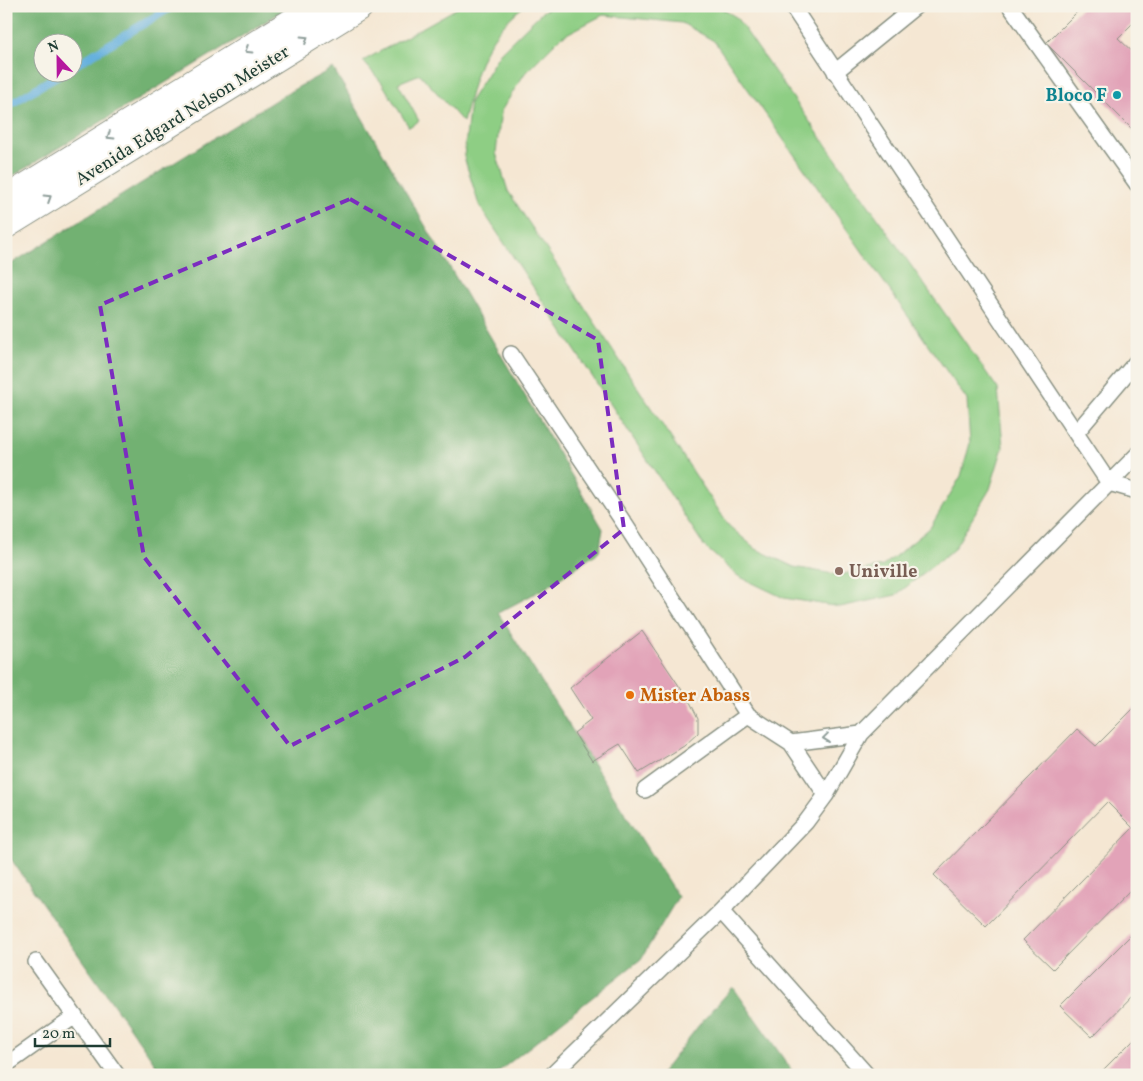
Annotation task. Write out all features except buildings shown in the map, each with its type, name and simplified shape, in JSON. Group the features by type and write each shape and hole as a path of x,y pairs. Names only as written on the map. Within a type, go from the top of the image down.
{"main road":[{"name":"Avenida Edgard Nelson Meister","path":"6,200 319,6"},
{"name":"Avenida Edgard Nelson Meister","path":"6,224 359,6"}],"lane":[{"path":"835,72 916,6"},
{"path":"1010,6 1137,184"},
{"path":"794,8 1109,483 1137,491"},
{"path":"511,354 626,526 748,715 790,743 826,796"},
{"path":"1076,433 1137,361"},
{"path":"552,1075 721,911 806,822 826,796 861,734 1137,455"},
{"path":"645,790 748,715"},
{"path":"790,743 861,734"},
{"path":"721,911 867,1075"},
{"path":"36,962 117,1075"},
{"path":"6,1065 75,1016"}],"highlighted area":[{"path":"350,199 598,340 624,529 465,657 290,746 144,557 100,305"}],"green space":[{"path":"6,6 291,6 6,180"},
{"path":"461,6 524,6 498,32 482,58 463,122 420,74 398,83 419,121 409,127 382,83 363,61"},
{"path":"552,6 717,6 736,17 998,389 1003,447 990,489 954,549 896,595 840,607 784,598 738,576 705,547 479,205 464,157 470,101 500,53 542,12","holes":["603,15 682,23 714,41 967,400 970,443 961,476 930,528 883,566 839,575 794,567 756,549 729,526 508,191 496,153 501,111 525,73 561,37"]},
{"path":"333,68 603,529 599,552 547,587 498,613 678,897 641,959 494,1075 163,1075 6,852 6,267 282,96"},
{"path":"733,987 795,1075 660,1075 699,1025"}],"waterway":[{"path":"82,61 173,6"},
{"path":"6,107 47,82"}],"place":[{"name":"Bloco F","path":"1117,95"},
{"name":"Univille","path":"839,571"},
{"name":"Mister Abass","path":"630,695"}]}
